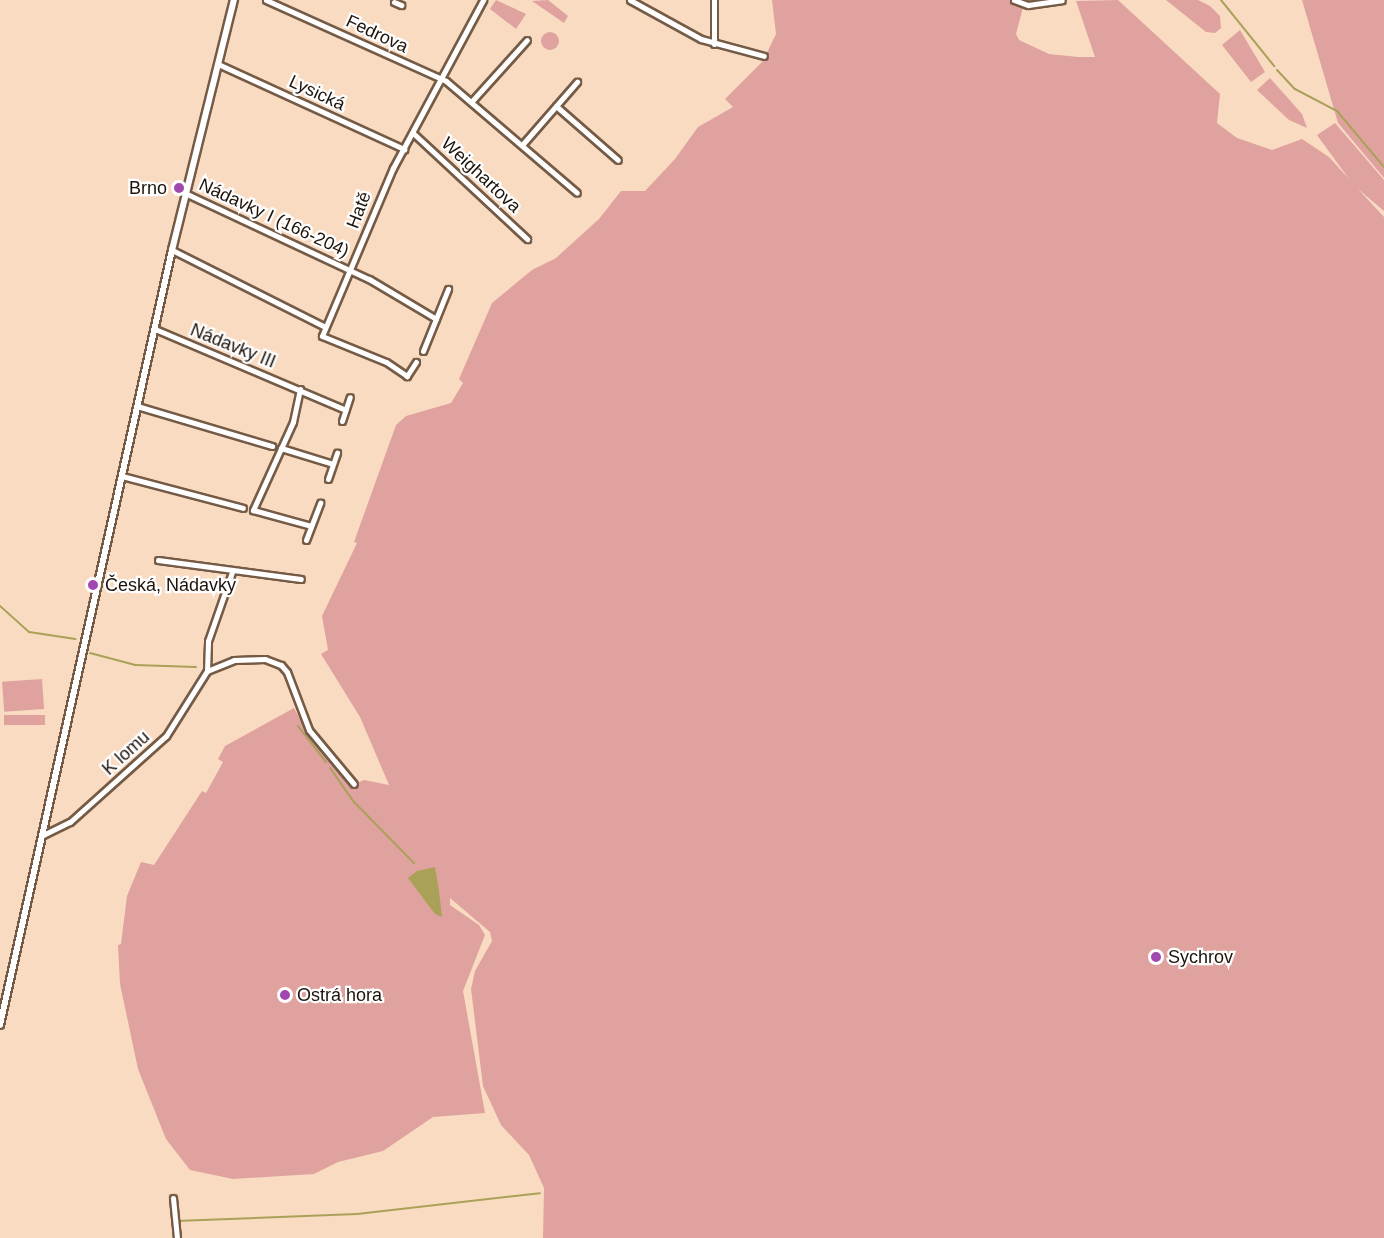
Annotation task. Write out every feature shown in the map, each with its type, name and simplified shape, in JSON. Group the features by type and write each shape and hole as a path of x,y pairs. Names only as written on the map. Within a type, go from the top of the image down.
{"street":[{"path":"0,1025 185,193 234,0"},
{"name":"Fedrova","path":"266,0 443,80 472,101 577,194"},
{"name":"Hatě","path":"326,327 379,197 443,80 483,0"},
{"path":"630,0 714,44 764,56"},
{"path":"714,0 714,44"},
{"path":"1014,0 1023,7 1062,0"},
{"path":"393,1 401,5"},
{"path":"472,101 527,40"},
{"name":"Lysická","path":"218,64 404,149"},
{"path":"522,145 577,82"},
{"path":"556,106 618,160"},
{"name":"Weighartova","path":"413,133 527,239"},
{"name":"Nádavky I (166-204)","path":"185,193 351,270 436,319"},
{"path":"172,250 326,327 322,336 386,362 407,376 416,362"},
{"path":"423,351 448,289"},
{"name":"Nádavky III","path":"154,329 346,410"},
{"path":"300,389 293,422 253,510 311,526"},
{"path":"342,421 350,397"},
{"path":"137,405 272,446"},
{"path":"281,448 333,464"},
{"path":"328,479 337,453"},
{"path":"122,476 243,508"},
{"path":"306,540 321,503"},
{"path":"158,560 232,572 301,579"},
{"path":"232,572 208,641 207,671 234,660 265,659 281,665 309,730 354,784"},
{"name":"K lomu","path":"43,835 63,827 157,746 207,671"},
{"path":"173,1198 177,1238"}],"shaded area":[{"path":"496,0 526,14 516,29 490,9"},
{"path":"548,0 568,16 564,23 532,1"},
{"path":"772,0 1025,0 1016,34 1019,40 1049,54 1095,57 1076,1 1118,0 1220,94 1217,123 1237,138 1272,150 1302,139 1329,157 1349,179 1317,135 1335,123 1384,180 1384,211 1358,189 1384,217 1384,1238 543,1238 544,1188 529,1155 501,1125 483,1086 471,989 475,971 492,941 490,932 450,898 450,905 479,925 485,935 463,991 485,1113 433,1117 383,1151 338,1162 314,1174 233,1179 190,1170 166,1139 138,1069 120,984 118,945 121,944 127,896 141,862 154,865 202,791 206,793 223,762 218,759 225,746 294,708 308,734 350,786 364,780 389,785 360,717 321,654 328,650 322,616 357,543 354,542 396,425 406,416 451,403 463,383 459,379 492,303 532,270 556,258 599,219 621,191 645,191 675,159 698,127 733,107 725,99 763,61 776,34"},
{"path":"1166,0 1198,0 1210,6 1220,16 1221,28 1215,33 1206,32"},
{"path":"1302,0 1384,0 1384,178 1338,123"},
{"path":"1240,30 1265,72 1251,82 1222,45"},
{"path":"550,32 556,35 559,41 556,47 550,50 544,47 541,41 544,35"},
{"path":"1270,78 1302,114 1307,128 1289,120 1257,90"},
{"path":"42,679 44,709 4,712 2,682"},
{"path":"4,715 45,715 45,725 4,725"},
{"path":"435,867 442,917 435,914 408,878 417,871"}],"waterway":[{"path":"1221,0 1274,66"},
{"path":"1277,70 1295,89 1337,111 1384,167"},
{"path":"0,606 29,632 75,639"},
{"path":"90,653 135,665 196,667"},
{"path":"298,726 326,762"},
{"path":"330,768 354,802 414,863"},
{"path":"176,1221 357,1214 540,1193"}],"place":[{"name":"Brno","path":"179,188"},
{"name":"Česká, Nádavky","path":"93,585"},
{"name":"Sychrov","path":"1156,957"},
{"name":"Ostrá hora","path":"285,995"}]}
